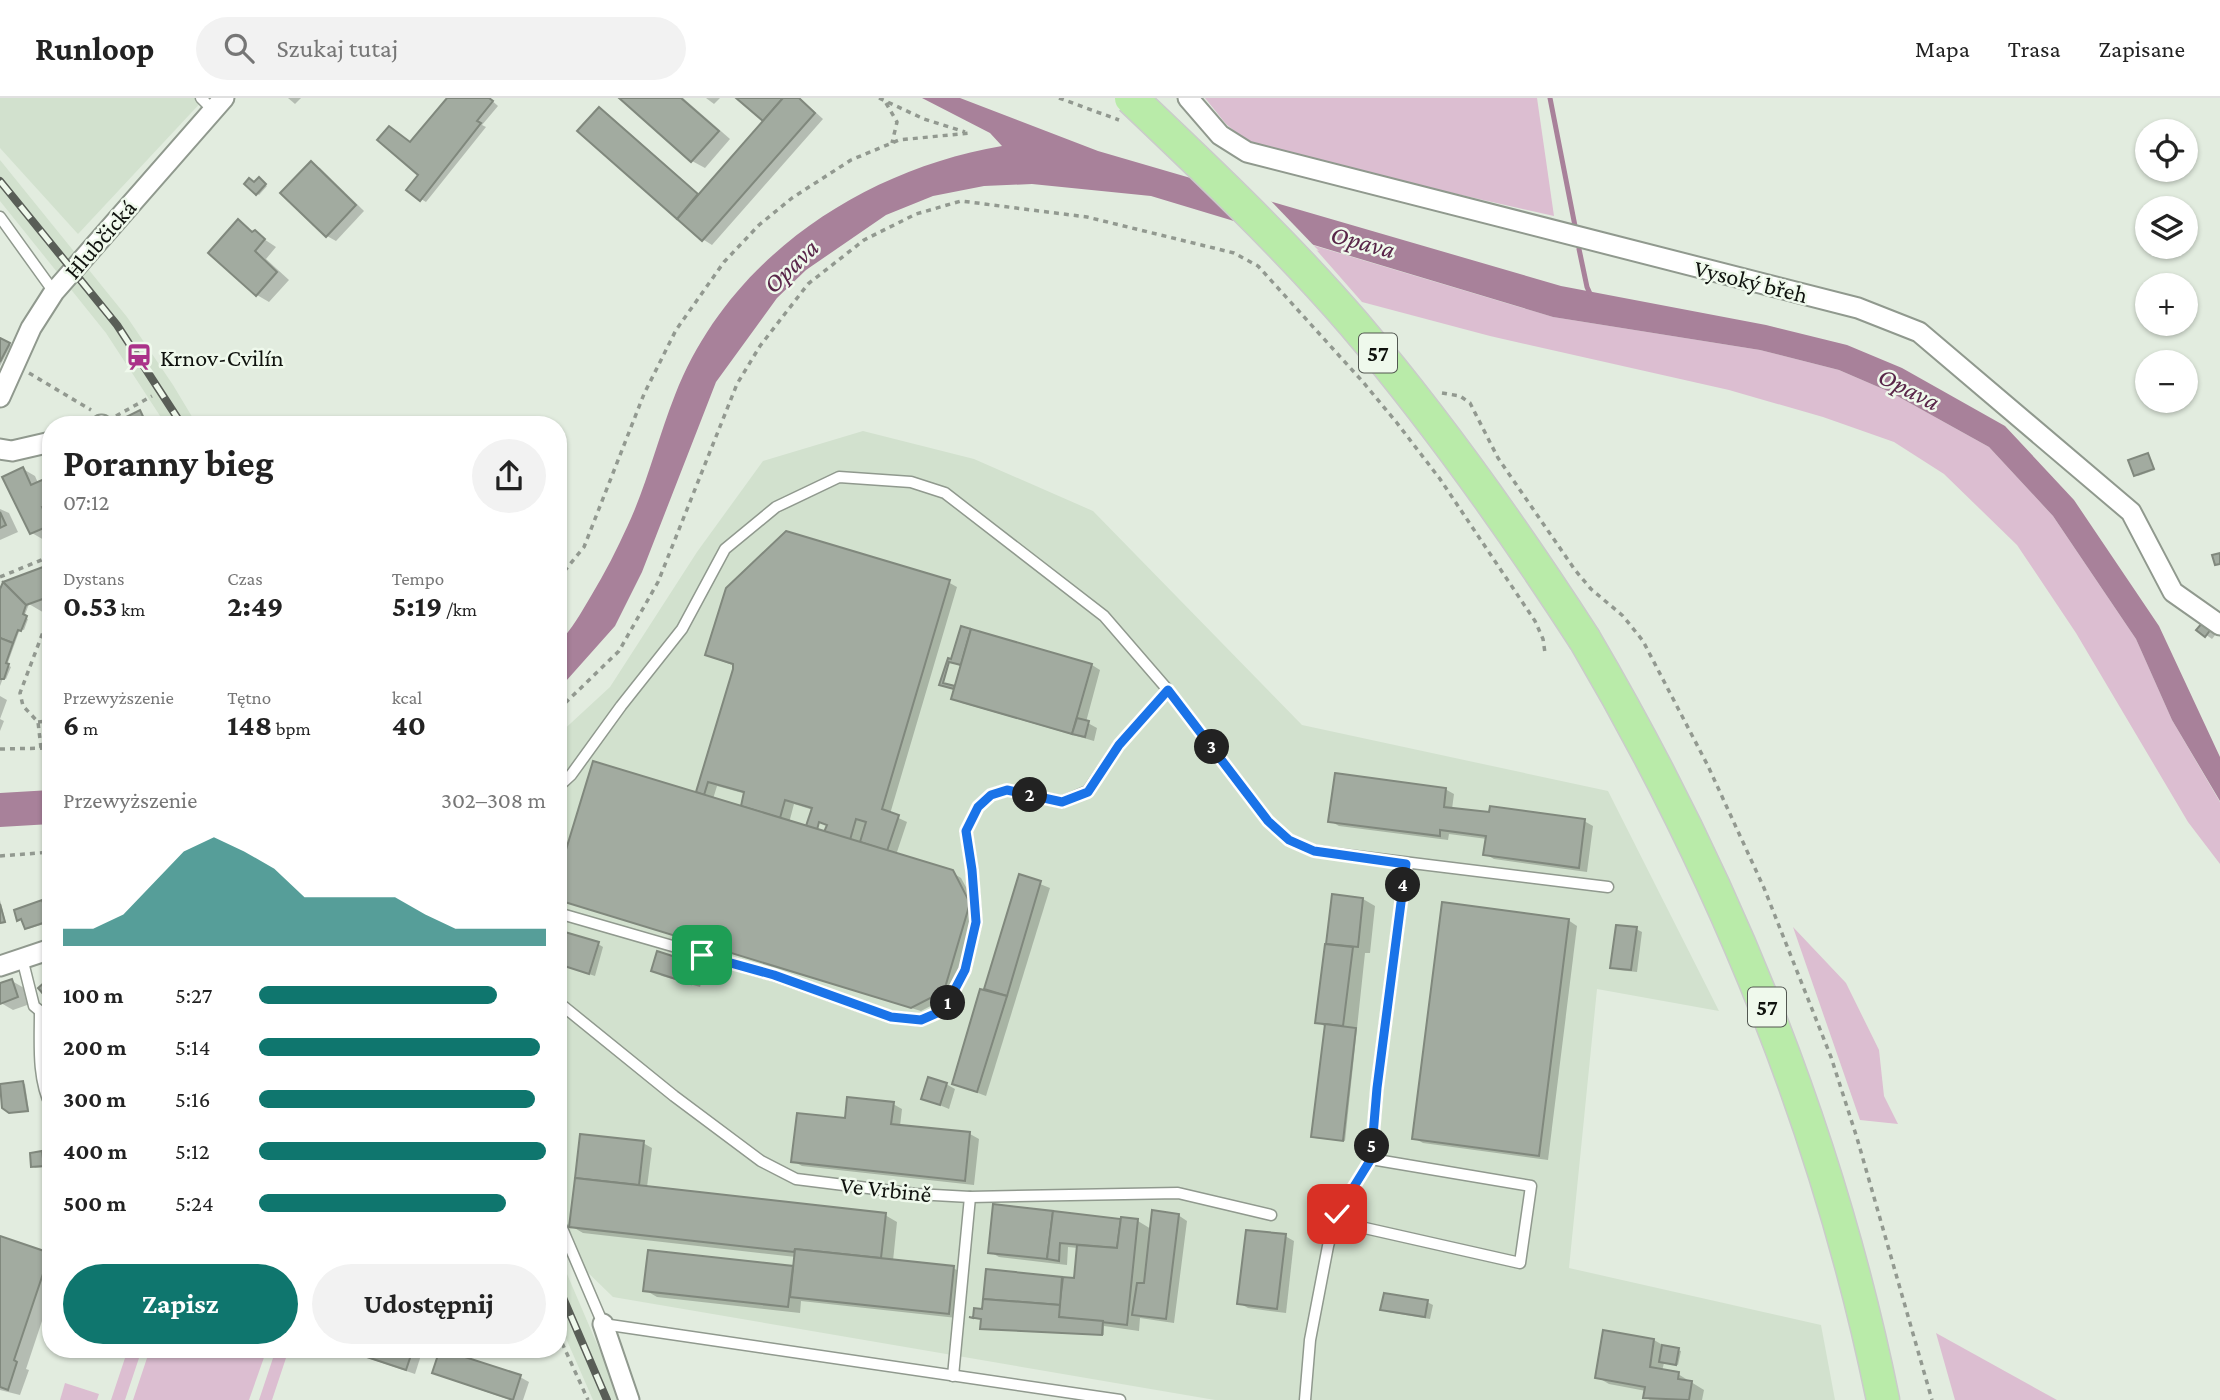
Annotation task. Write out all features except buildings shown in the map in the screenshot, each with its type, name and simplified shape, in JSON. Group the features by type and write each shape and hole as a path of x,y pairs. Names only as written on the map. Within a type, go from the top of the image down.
{"main road":[{"name":"57","path":"1131,98 1278,240 1378,353 1483,487 1585,640 1641,738 1692,836 1768,1011 1831,1194 1864,1315 1883,1400"}],"street":[{"name":"Vysoký břeh","path":"1188,98 1220,135 1247,152 1858,308 1919,332 2131,512 2173,592 2220,625"},
{"name":"Hlubčická","path":"0,397 32,328 54,292 213,102"},
{"path":"0,449 12,451 42,444"},
{"path":"0,966 42,952"},
{"path":"603,1324 629,1400"}],"lane":[{"path":"0,217 54,292"},
{"path":"567,779 681,629 725,549 776,507 839,477 911,482 945,493 1104,616 1168,690 1268,821 1289,840 1314,851 1608,887"},
{"path":"567,916 774,975 891,1017 921,1020 944,1010 965,970 976,922 966,831 978,807 991,795 1007,790 1062,802 1088,792 1119,745 1168,690"},
{"path":"1305,1400 1310,1340 1325,1255 1337,1214 1371,1159 1377,1088 1406,864"},
{"path":"22,958 34,1006 40,1013 42,1066"},
{"name":"Ve Vrbině","path":"567,1009 674,1096 761,1161 796,1180 916,1194 971,1197 1178,1193 1271,1215"},
{"path":"1337,1214 1356,1226 1520,1263 1531,1186 1371,1159"},
{"path":"953,1376 971,1197"},
{"path":"567,1240 603,1324 1120,1400"}],"path":[{"path":"567,568 584,547 644,394 676,330 724,262 759,225 792,198 851,160 900,140 969,133 924,119 879,98"},
{"path":"886,101 897,122 892,143"},
{"path":"567,701 619,652 658,582 737,384 760,346 808,284 864,240 916,214 961,201 1087,217 1234,253 1245,257 1266,273 1372,392 1440,480 1535,621 1545,653"},
{"path":"15,364 94,416"},
{"path":"112,416 152,396"},
{"path":"0,577 42,560"},
{"path":"0,750 41,748 38,722 23,706 20,692 42,635"},
{"path":"38,722 42,722"},
{"path":"0,856 42,853"},
{"path":"567,1354 588,1400"}],"shaded area":[{"path":"0,98 205,98 78,234 0,148"},
{"path":"1205,98 1537,98 1554,216 1255,148 1226,124"},
{"path":"0,160 127,317 192,416 160,416 106,333 0,201"},
{"path":"1312,245 1553,317 1760,350 1839,370 1890,392 1989,447 2053,516 2136,639 2172,720 2220,802 2220,864 2188,822 2076,633 2017,545 1944,474 1894,442 1823,417 1729,390 1490,336 1362,302"},
{"path":"863,431 974,459 1093,511 1302,725 1608,791 1719,1011 1597,989 1569,1268 1821,1325 1835,1400 1215,1400 613,1297 576,1261 567,1242 567,727 610,687 697,552 763,461"},
{"path":"1793,927 1846,983 1879,1050 1884,1096 1898,1124 1860,1120"},
{"path":"567,1274 621,1400 593,1400 567,1341"},
{"path":"1936,1333 2057,1400 1955,1400"},
{"path":"125,1358 139,1358 125,1400 111,1400"},
{"path":"147,1358 264,1358 249,1400 133,1400"},
{"path":"273,1358 286,1358 272,1400 259,1400"},
{"path":"65,1383 99,1394 97,1400 60,1400"}],"water":[{"name":"Opava","path":"922,98 960,98 1098,151 1561,286 1766,325 1847,345 1902,368 2005,426 2074,500 2159,626 2220,757 2220,801 2172,720 2136,639 2053,516 1989,447 1890,392 1839,370 1760,350 1553,317 1151,196 1032,184 984,186 933,196 886,215 806,270 777,298 716,382 642,572 615,626 567,680 567,634 601,579 628,525 675,395 698,346 729,302 765,263 806,228 851,199 899,176 950,158 1002,146 990,133"},
{"path":"42,791 42,825 0,827 0,793"}],"pier":[{"path":"1195,176 1268,198 1319,251 1248,229"}],"waterway":[{"path":"1550,98 1575,226"},
{"path":"1579,249 1591,296"}],"railway":[{"path":"0,181 117,325 176,416"},
{"path":"567,1307 607,1400"}],"place":[{"name":"Krnov-Cvilín","path":"139,357"}],"route":[{"path":"702,955 774,975 891,1017 921,1020 944,1010 965,970 976,922 966,831 978,807 991,795 1007,790 1062,802 1088,792 1119,745 1168,690 1268,821 1289,840 1314,851 1406,864 1377,1088 1371,1159 1337,1214"}]}
